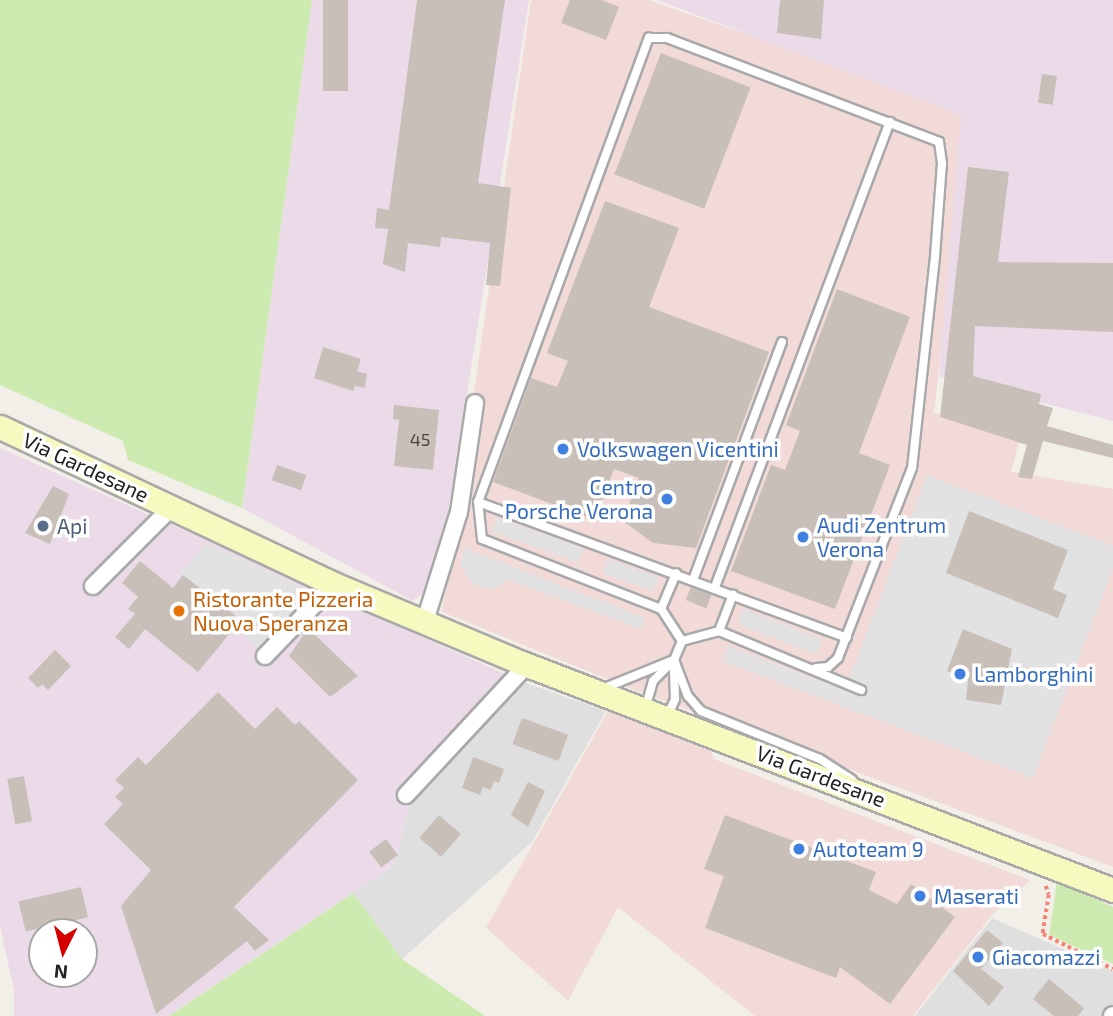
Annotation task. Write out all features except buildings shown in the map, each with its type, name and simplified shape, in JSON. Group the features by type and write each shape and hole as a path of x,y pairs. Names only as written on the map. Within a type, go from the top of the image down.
{"main road":[{"name":"Via Gardesane","path":"0,427 334,584 527,665 1113,890"}],"street":[{"path":"425,621 459,512 475,403"},
{"name":"Via Gardesane","path":"93,586 172,507"},
{"path":"265,656 334,584"},
{"path":"406,795 527,665"}],"lane":[{"path":"682,641 662,609 482,539 478,502 649,38 667,38 939,142 942,163 936,244 912,468 838,658 828,667 816,668"},
{"path":"715,587 890,122"},
{"path":"693,580 782,342"},
{"path":"478,502 715,587 847,638"},
{"path":"662,609 676,573"},
{"path":"719,631 733,595"},
{"path":"682,641 719,631 816,668 860,690"},
{"path":"645,709 653,681 674,660 682,641"},
{"path":"597,690 674,660"},
{"path":"667,717 675,699 674,660"},
{"path":"674,660 688,696 701,711 820,759 884,801"}],"path":[{"path":"1041,882 1049,895 1043,934 1113,969"}],"shaded area":[{"path":"312,0 529,0 446,527 424,592 413,601 242,508"},
{"path":"531,0 649,0 968,112 934,413 1020,438 1011,472 1113,489 1113,867 632,689 442,612"},
{"path":"657,0 1113,0 1113,421 939,376 961,115"},
{"path":"0,448 523,682 409,806 395,865 169,1016 14,1016 14,991 0,926"},
{"path":"927,475 1113,546 1113,568 1033,778 722,661 728,646 845,690"},
{"path":"497,517 583,548 578,563 492,531"},
{"path":"206,543 307,589 311,597 261,650 234,628 241,618 180,573"},
{"path":"464,548 645,618 641,629 509,580 492,589 472,584 461,566"},
{"path":"608,559 659,577 654,592 603,573"},
{"path":"743,609 822,639 817,654 737,624"},
{"path":"523,682 606,711 532,842 402,959 353,893 395,865 409,806"},
{"path":"608,711 711,751 714,759 1030,880 992,915 913,1016 755,1016 618,907 568,1001 486,928"},
{"path":"992,918 1113,971 1113,1016 915,1016"}],"green space":[{"path":"0,0 312,0 242,508 128,460 123,441 0,385"},
{"path":"1057,881 1113,907 1113,964 1049,935"},
{"path":"353,893 402,959 485,1016 169,1016"}],"place":[{"name":"Volkswagen Vicentini","path":"563,449"},
{"name":"Centro Porsche Verona","path":"667,499"},
{"name":"Api","path":"43,526"},
{"name":"Audi Zentrum Verona","path":"803,537"},
{"name":"Ristorante Pizzeria Nuova Speranza","path":"179,611"},
{"name":"Lamborghini","path":"960,674"},
{"name":"Autoteam 9","path":"799,849"},
{"name":"Maserati","path":"920,896"},
{"name":"Giacomazzi","path":"978,957"}]}
